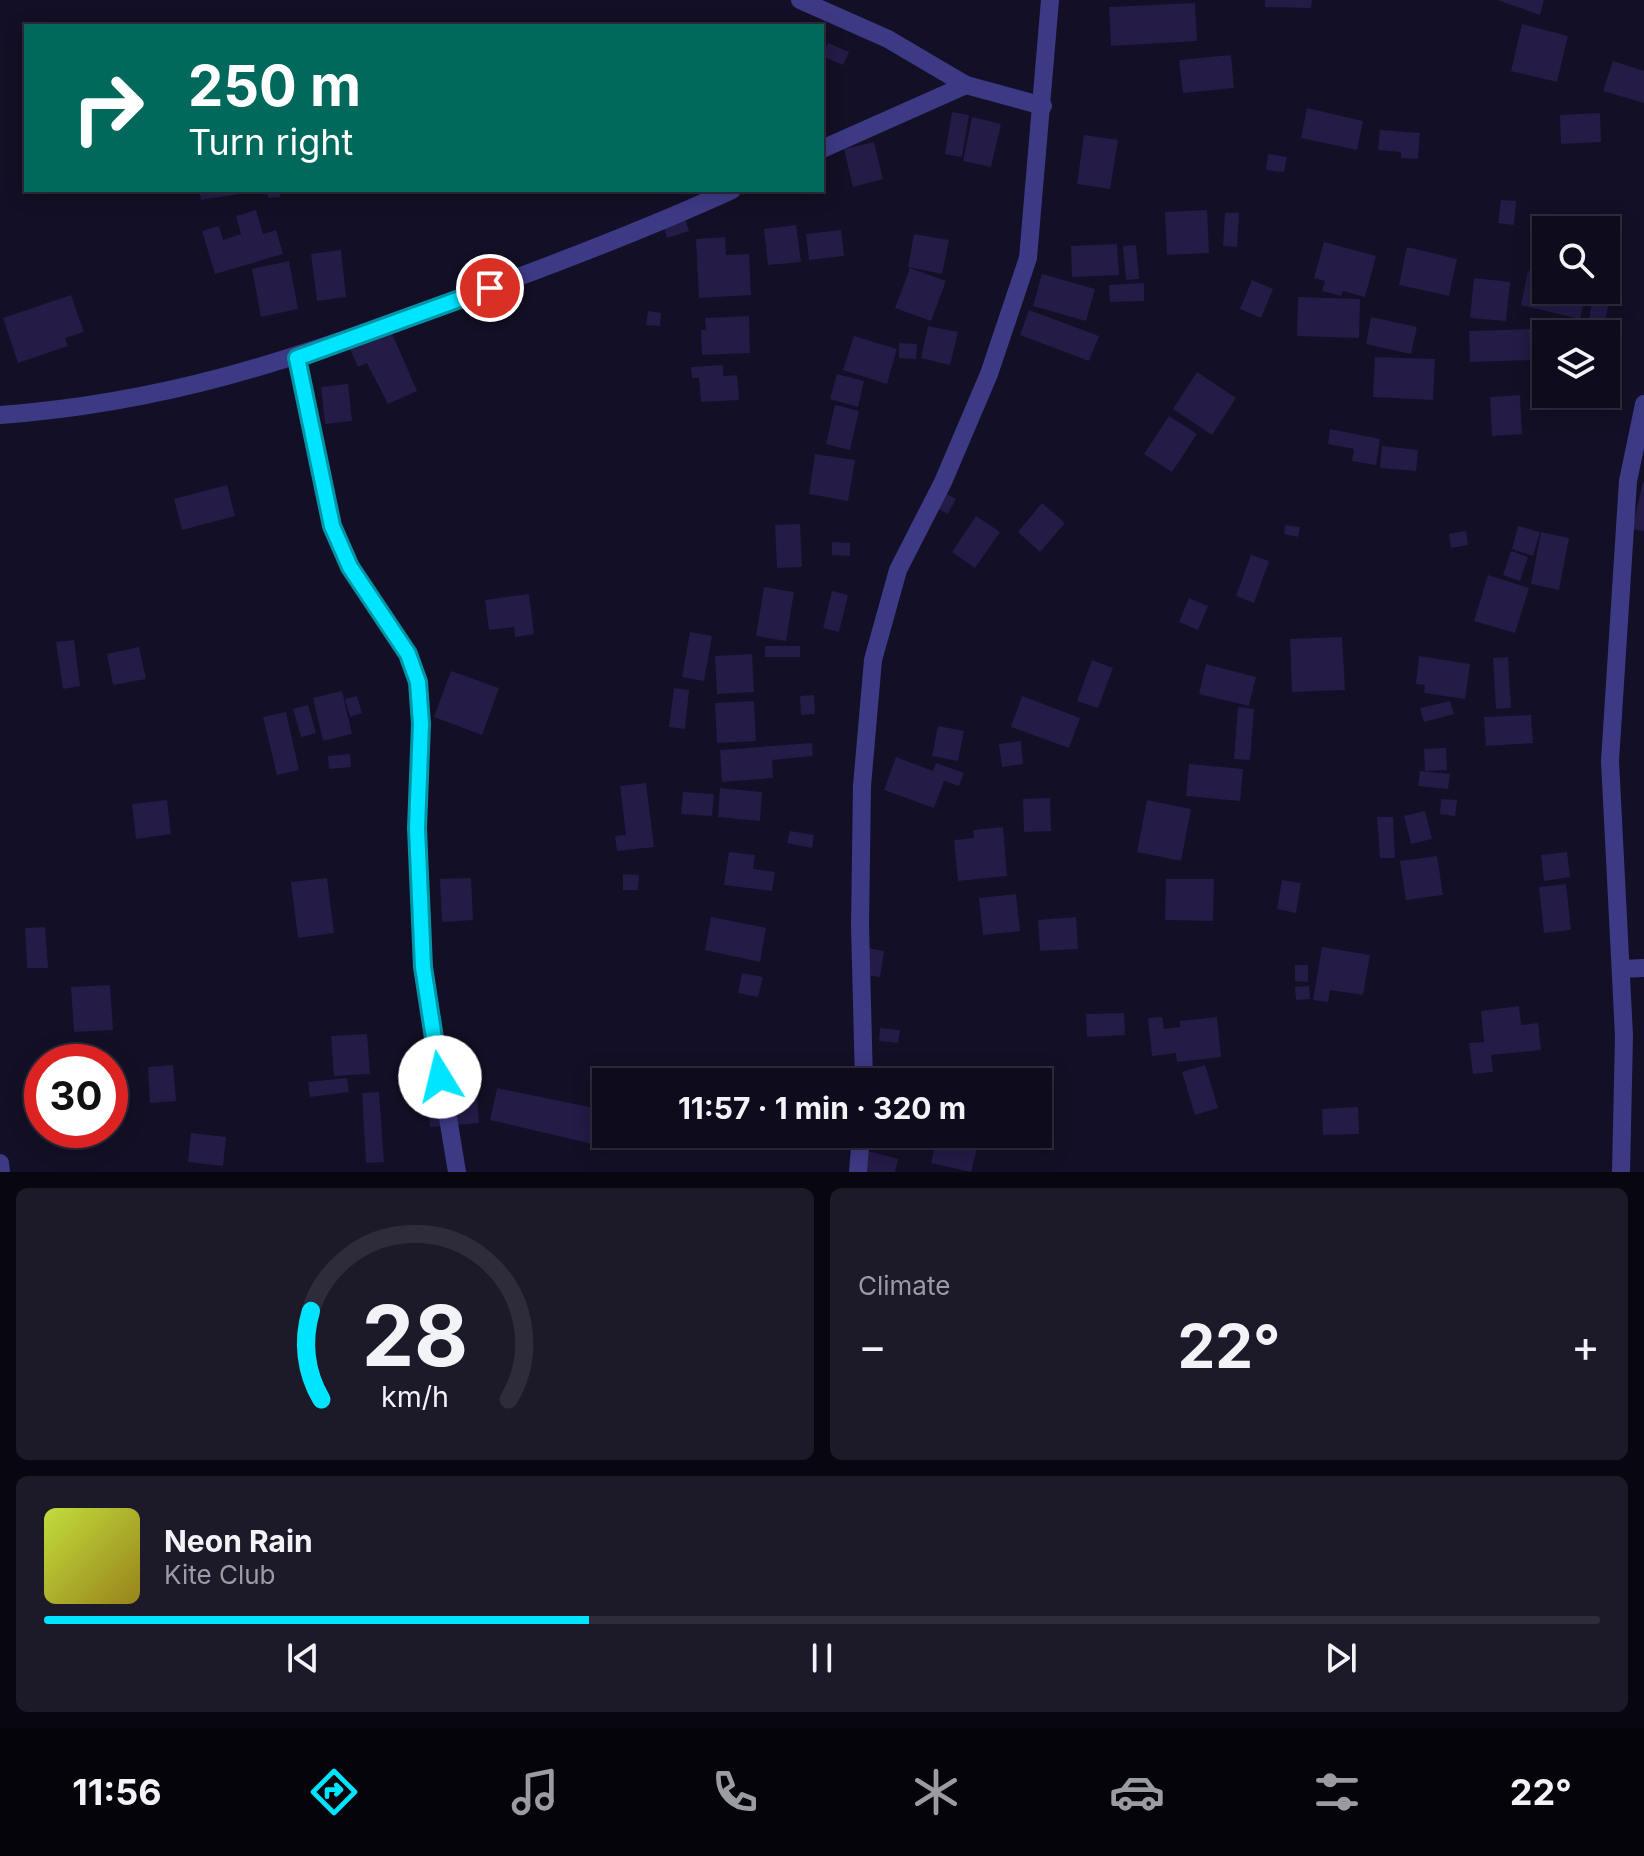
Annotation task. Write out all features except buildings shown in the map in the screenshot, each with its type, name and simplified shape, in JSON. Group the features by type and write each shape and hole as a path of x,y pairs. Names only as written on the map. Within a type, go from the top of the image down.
{"street":[{"path":"800,0 888,39 966,85 1043,106"},
{"path":"864,1068 862,801 873,660 898,570 943,482 989,374 1028,258 1050,0"},
{"path":"824,148 966,85"},
{"path":"0,415 73,410 171,392 297,358 572,258 727,192"},
{"path":"297,358 332,526 350,567 408,654 418,682 421,724 417,828 423,967 457,1172"},
{"path":"1621,1172 1621,969 1610,761 1628,481 1644,404"},
{"path":"1621,969 1644,968"},
{"path":"858,1172 860,1148"},
{"path":"0,1163 1,1172"}],"route":[{"path":"440,1077 423,967 417,828 421,724 418,682 408,654 350,567 332,526 297,358 490,288"}]}
